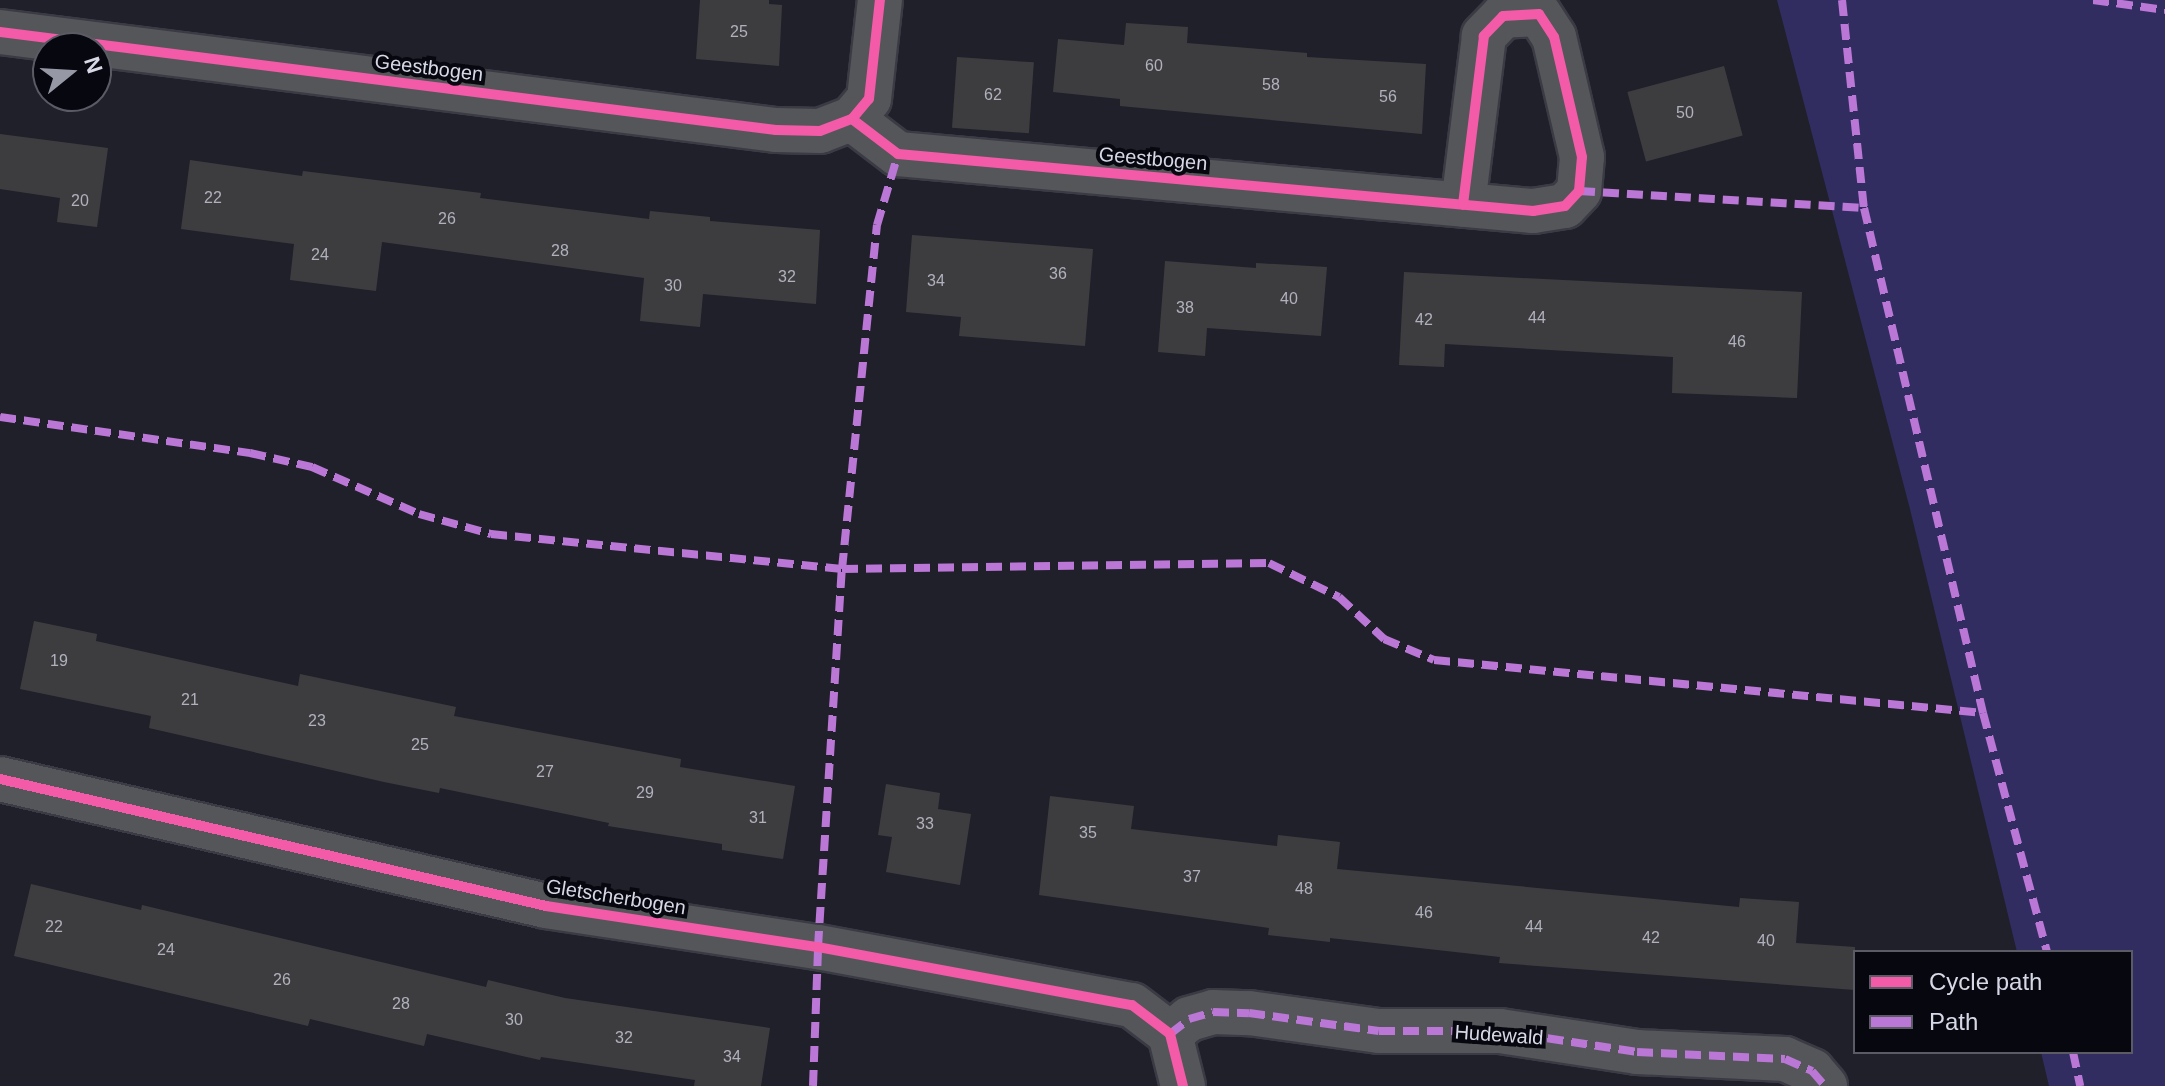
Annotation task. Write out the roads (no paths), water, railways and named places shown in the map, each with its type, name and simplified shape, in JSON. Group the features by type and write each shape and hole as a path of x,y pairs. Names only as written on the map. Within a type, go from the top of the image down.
{"street":[{"path":"852,119 869,99 880,0"},
{"name":"Geestbogen","path":"0,32 776,130 820,131 852,119 898,154 1463,205"},
{"name":"Gletscherbogen","path":"0,779 546,906 818,947 1132,1005 1170,1034"},
{"name":"Hudewald","path":"1170,1034 1189,1019 1213,1012 1249,1013 1379,1031 1500,1031 1637,1052 1785,1059 1812,1071 1825,1086"},
{"path":"1170,1034 1183,1086"}]}
